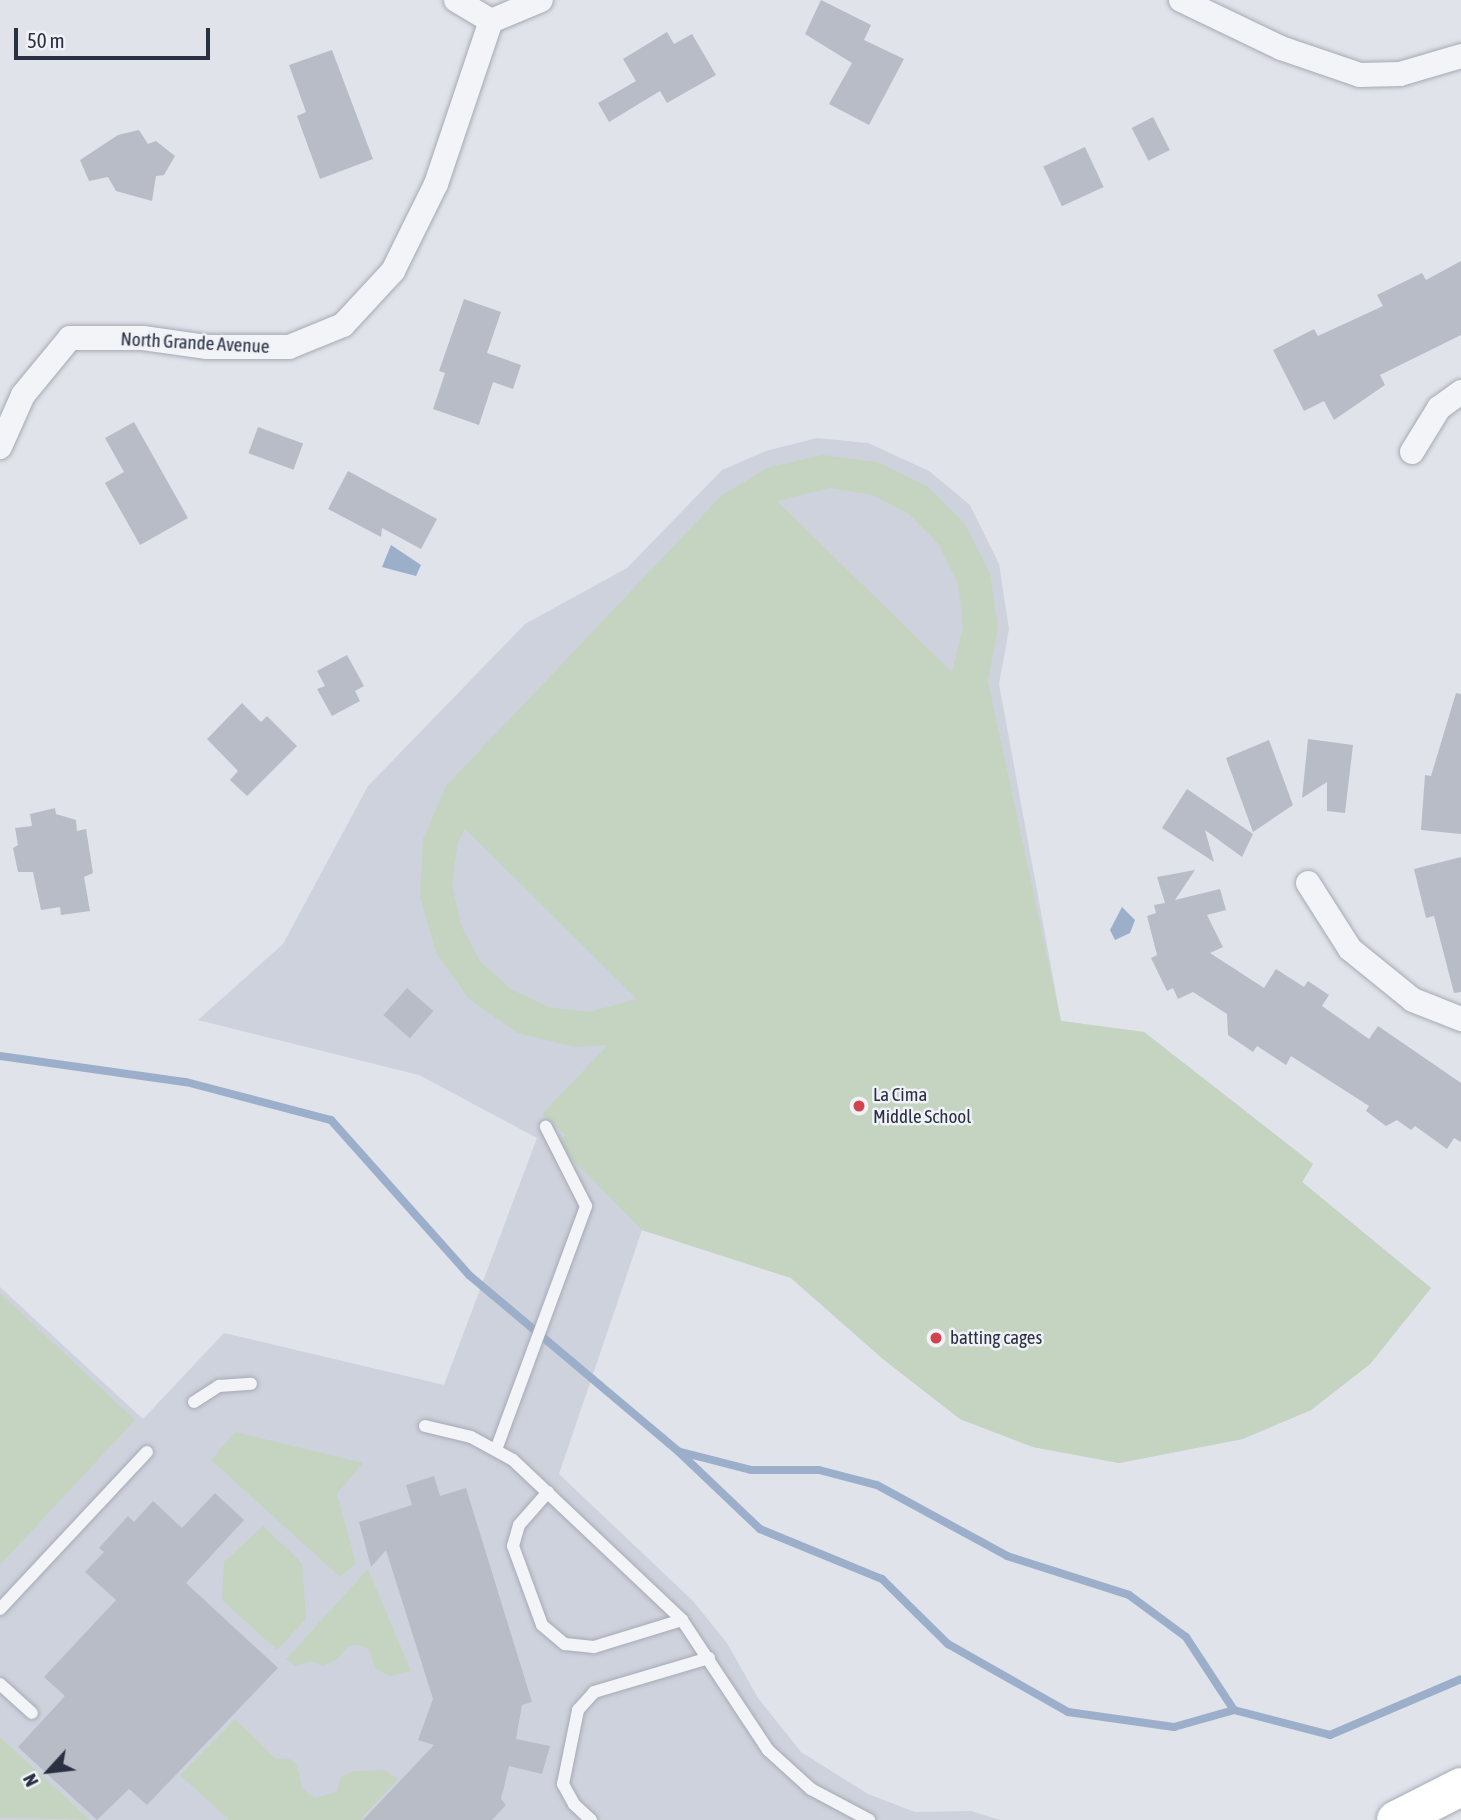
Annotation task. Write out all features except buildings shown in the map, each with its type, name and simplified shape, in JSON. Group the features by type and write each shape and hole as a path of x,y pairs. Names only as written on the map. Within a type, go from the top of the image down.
{"main road":[{"path":"1396,1820 1461,1787"}],"street":[{"path":"456,0 491,21 541,0"},
{"path":"1181,0 1282,48 1360,75 1400,74 1461,56"},
{"name":"North Grande Avenue","path":"0,447 23,395 70,338 143,338 207,347 289,347 343,325 393,271 436,184 491,21"},
{"path":"1412,452 1439,408 1461,392"},
{"path":"1308,883 1350,949 1413,1000 1461,1019"}],"lane":[{"path":"497,1447 586,1206 546,1127"},
{"path":"194,1402 219,1386 251,1384"},
{"path":"425,1426 497,1447 548,1492 682,1620 768,1750 811,1788 869,1820"},
{"path":"0,1609 147,1452"},
{"path":"548,1492 519,1525 513,1546 542,1625 565,1644 594,1647 682,1620"},
{"path":"591,1820 574,1804 563,1784 578,1710 594,1692 709,1658"},
{"path":"0,1684 32,1713"}],"shaded area":[{"name":"La Cima Middle School","path":"817,438 868,443 929,471 970,505 999,564 1009,629 999,684 1061,1021 1144,1032 1313,1164 1302,1182 1431,1288 1370,1364 1311,1410 1243,1439 1119,1463 1033,1447 960,1419 883,1359 791,1278 642,1230 559,1474 693,1601 727,1643 758,1698 801,1752 868,1794 915,1812 971,1811 1000,1820 0,1820 0,1287 143,1419 224,1333 444,1385 537,1138 419,1075 198,1020 283,944 368,786 525,624 627,568 722,470 766,451"}],"green space":[{"path":"823,455 877,462 927,486 965,524 990,573 998,627 988,681 1061,1021 1144,1032 1313,1164 1302,1182 1431,1288 1370,1364 1311,1410 1242,1439 1119,1463 1033,1447 960,1419 883,1359 791,1278 642,1230 557,1144 565,1135 542,1114 608,1045 574,1047 518,1033 470,1000 436,953 420,897 423,839 446,786 722,495 769,467","holes":["830,488 872,495 909,514 939,545 958,584 963,626 952,672 777,501","465,829 637,999 589,1012 548,1007 511,989 480,961 461,925 452,884 458,843"]},
{"path":"0,1293 135,1420 0,1565"},
{"path":"235,1432 363,1463 337,1494 356,1563 340,1577 211,1460"},
{"path":"263,1526 302,1563 306,1619 277,1650 222,1600 224,1562"},
{"path":"368,1569 411,1671 390,1676 375,1668 369,1649 359,1645 348,1646 338,1659 323,1666 310,1661 295,1666 286,1659"},
{"path":"235,1719 276,1759 290,1759 297,1765 302,1788 314,1798 337,1792 341,1777 354,1771 384,1770 398,1779 360,1820 229,1820 180,1775"},
{"path":"0,1737 90,1820 0,1817"}],"water":[{"path":"391,545 421,565 416,576 382,567"},
{"path":"1122,907 1135,920 1130,933 1115,940 1110,930"}],"waterway":[{"path":"0,1056 186,1082 331,1120 469,1275 678,1451 760,1529 882,1579 948,1644 1068,1712 1174,1727 1234,1710 1330,1735 1461,1679"},
{"path":"681,1452 751,1470 819,1470 877,1485 1007,1556 1129,1595 1186,1637 1234,1710"}],"place":[{"name":"La Cima Middle School","path":"859,1106"},
{"name":"batting cages","path":"936,1338"}]}
